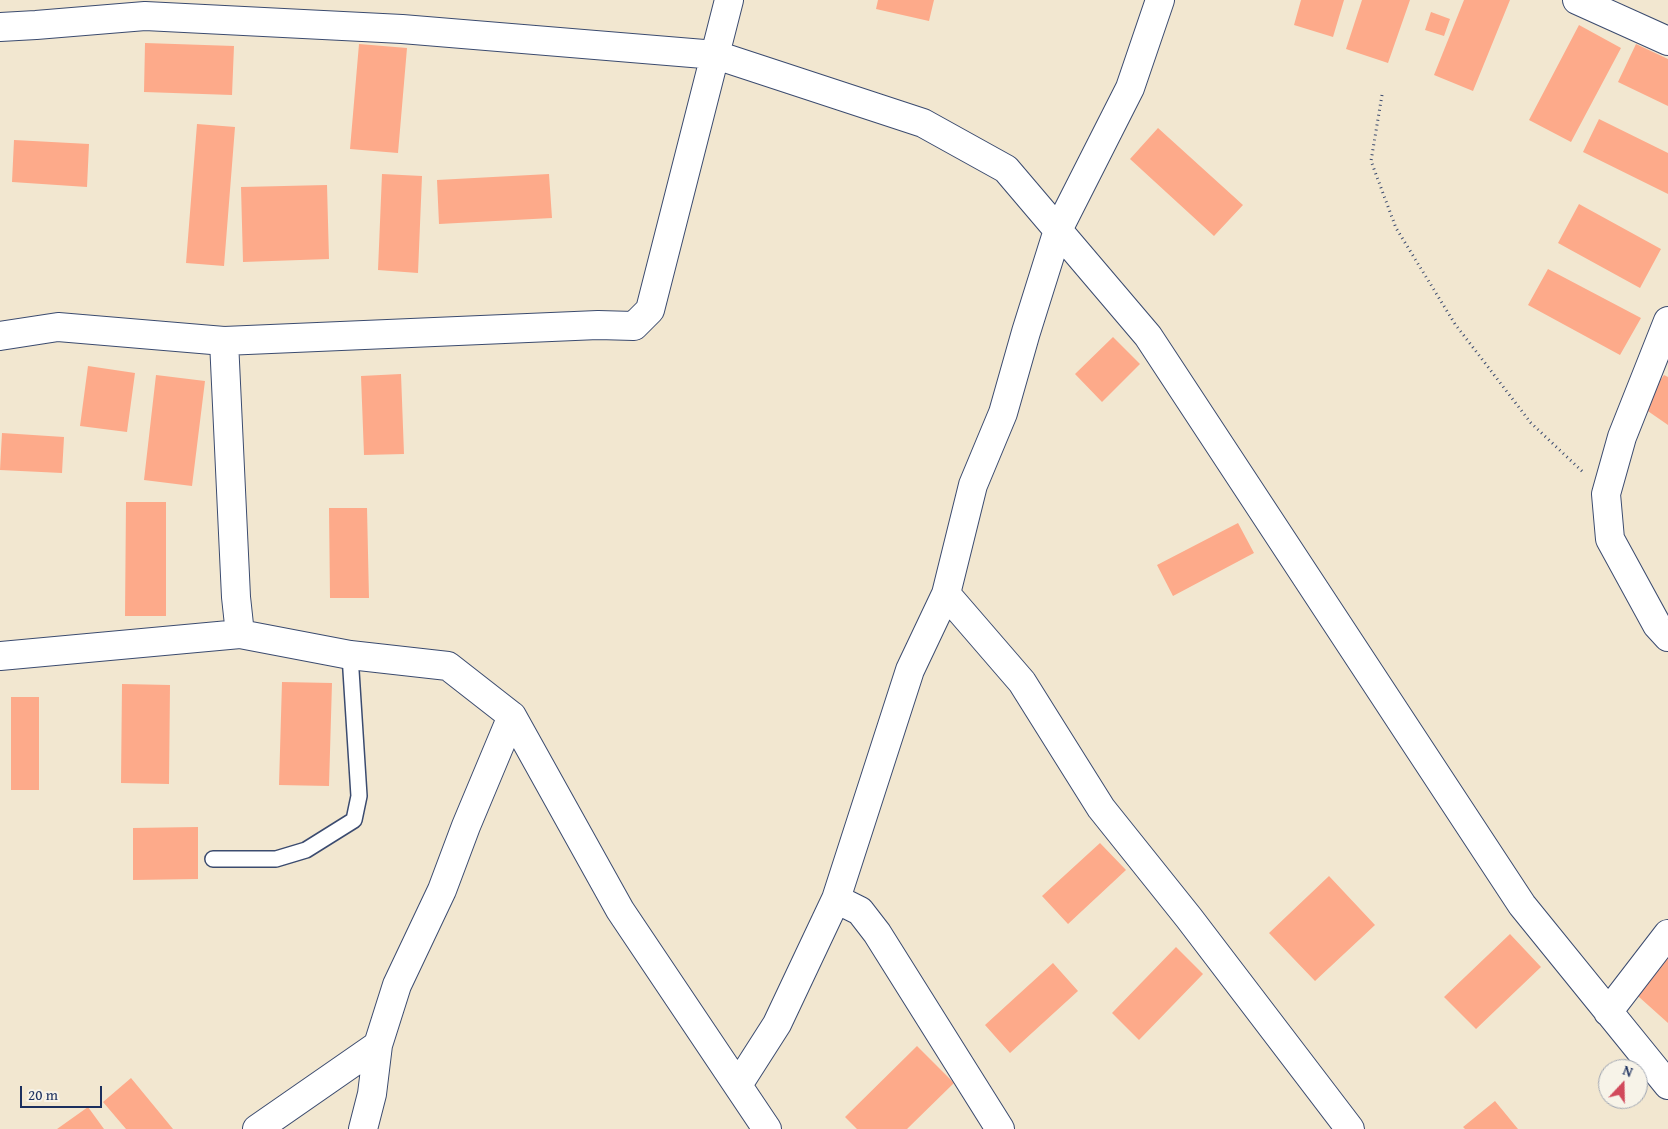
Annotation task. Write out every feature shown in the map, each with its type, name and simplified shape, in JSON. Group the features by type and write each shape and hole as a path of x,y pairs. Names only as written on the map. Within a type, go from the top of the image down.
{"street":[{"path":"0,336 58,327 224,341 598,325 634,326 650,310 729,0"},
{"path":"738,1085 778,1024 836,899 910,670 946,594 973,485 1003,413 1058,230 1130,88 1160,0"},
{"path":"1577,0 1668,41"},
{"path":"0,26 145,16 402,29 716,55 923,123 1006,169 1148,336 1522,906 1668,1085"},
{"path":"1668,321 1622,437 1606,494 1610,539 1657,625 1668,637"},
{"path":"224,341 236,597 240,634"},
{"path":"946,594 1022,682 1101,808 1189,918 1350,1129"},
{"path":"0,656 240,634 350,655 448,666 512,716 620,910 767,1129"},
{"path":"363,1129 372,1094 378,1045 397,985 442,890 466,826 512,716"},
{"path":"836,899 860,912 876,933 1000,1129"},
{"path":"1608,1012 1668,934"},
{"path":"257,1129 378,1045"}],"lane":[{"path":"213,859 276,859 306,850 354,820 359,796 350,655"}],"path":[{"path":"1382,95 1371,161 1396,228 1454,324 1531,423 1606,494"}],"building":[{"path":"878,0 934,0 929,21 876,9"},
{"path":"1301,0 1344,0 1333,37 1294,25"},
{"path":"1362,0 1410,0 1388,63 1346,49"},
{"path":"1464,0 1510,0 1473,91 1434,75"},
{"path":"1431,12 1450,19 1444,36 1425,30"},
{"path":"1579,25 1621,48 1571,142 1529,120"},
{"path":"145,43 234,46 232,95 144,92"},
{"path":"359,44 407,48 398,153 350,149"},
{"path":"1636,44 1668,59 1668,106 1618,82"},
{"path":"1599,119 1668,153 1668,194 1583,152"},
{"path":"197,124 235,127 224,266 186,263"},
{"path":"1158,128 1243,205 1214,236 1130,159"},
{"path":"14,140 89,144 87,187 12,182"},
{"path":"382,174 422,176 418,273 378,270"},
{"path":"549,174 552,218 439,224 437,180"},
{"path":"327,185 329,259 243,262 241,187"},
{"path":"1579,204 1661,249 1640,288 1558,243"},
{"path":"1548,269 1641,318 1620,355 1528,305"},
{"path":"1113,337 1140,364 1102,402 1075,374"},
{"path":"88,366 135,373 127,432 80,426"},
{"path":"401,374 404,454 364,455 361,376"},
{"path":"156,375 205,381 192,486 144,480"},
{"path":"1664,375 1668,377 1668,425 1642,407"},
{"path":"2,433 64,437 62,473 0,470"},
{"path":"126,502 166,502 166,616 125,616"},
{"path":"329,508 367,508 369,598 330,598"},
{"path":"1238,523 1254,553 1173,596 1157,565"},
{"path":"282,682 332,683 329,786 279,785"},
{"path":"122,684 170,685 169,784 121,783"},
{"path":"11,697 39,697 39,790 11,790"},
{"path":"198,827 198,879 133,880 133,828"},
{"path":"1100,843 1126,870 1068,924 1042,896"},
{"path":"1329,876 1375,925 1315,981 1269,933"},
{"path":"1510,934 1541,967 1476,1029 1444,997"},
{"path":"1176,947 1203,974 1139,1040 1112,1013"},
{"path":"1668,950 1668,1023 1629,988"},
{"path":"1053,963 1078,991 1010,1053 985,1025"},
{"path":"917,1046 954,1083 907,1129 857,1129 845,1117"},
{"path":"131,1078 173,1129 126,1129 103,1102"},
{"path":"1495,1101 1518,1129 1465,1129 1463,1127"},
{"path":"88,1107 104,1129 57,1129"}]}
